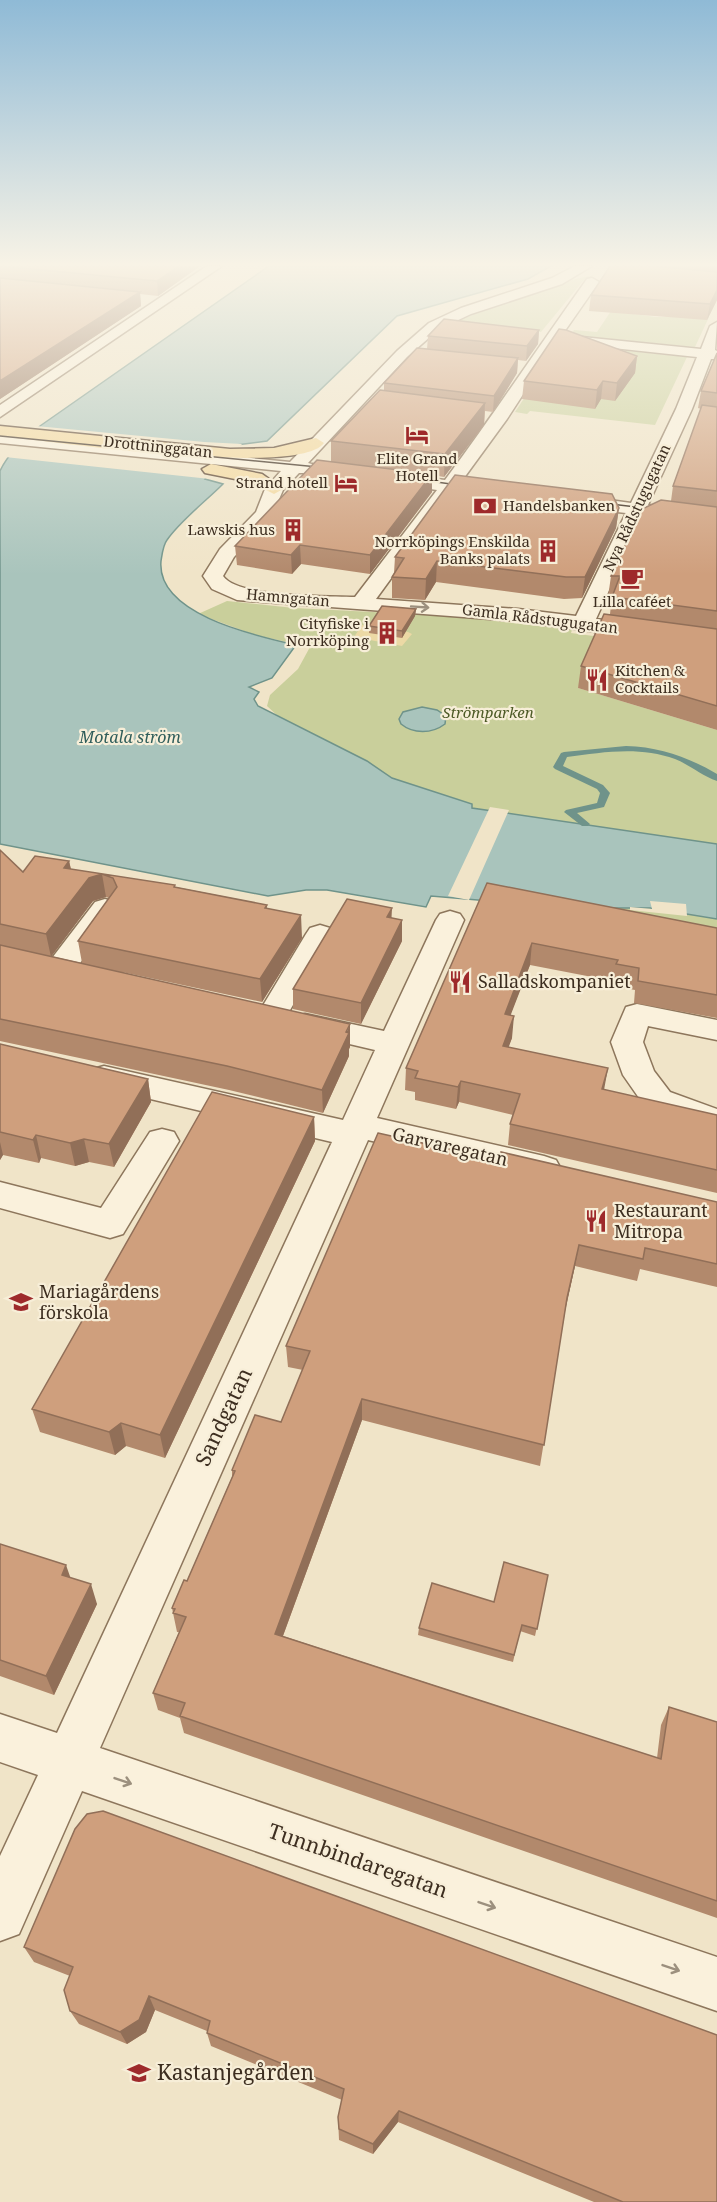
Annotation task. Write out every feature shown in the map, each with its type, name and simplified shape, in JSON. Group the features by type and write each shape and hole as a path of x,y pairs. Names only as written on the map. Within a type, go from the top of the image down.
{"main road":[{"name":"Drottninggatan","path":"2,437 226,465 274,489"},
{"name":"Drottninggatan","path":"226,465 297,450 315,443"}],"street":[{"path":"0,412 61,369"},
{"name":"Hamngatan","path":"362,603 254,597 219,585 213,576 217,565 261,520 272,503 274,489 315,443 388,369"},
{"path":"362,603 500,419 524,369"},
{"name":"Nya Rådstugugatan","path":"583,624 704,369"},
{"path":"356,402 377,405"},
{"path":"681,414 705,417"},
{"path":"479,417 500,419"},
{"name":"Drottninggatan","path":"2,437 170,456 226,465 326,470"},
{"path":"370,476 513,494"},
{"path":"560,500 717,519"},
{"name":"Gamla Rådstugugatan","path":"362,603 518,615 717,642"},
{"path":"60,969 105,908"},
{"name":"Sandgatan","path":"0,1915 450,920"},
{"path":"320,934 259,1014 394,1044"},
{"path":"30,963 96,977"},
{"path":"717,1030 637,1014 627,1042 639,1075 658,1100 717,1122"},
{"name":"Garvaregatan","path":"70,1069 579,1178"},
{"path":"0,1195 110,1224 162,1141"},
{"name":"Tunnbindaregatan","path":"0,1738 717,1984"}],"green space":[{"path":"544,369 681,369 655,425 530,411 527,414 515,412"},
{"name":"Strömparken","path":"227,601 294,608 451,616 572,630 571,633 601,637 578,688 717,730 717,844 471,808 472,804 392,778 367,761 281,719 267,706 270,695 298,669 310,647 255,635 198,614"},
{"path":"574,908 650,908 717,919 717,935"}],"sand":[{"path":"362,625 412,634 402,646 354,637"}],"water":[{"name":"Motala ström","path":"122,369 342,369 267,441 236,445 205,479 223,484 179,526 165,545 161,561 164,580 174,596 191,609 212,620 258,636 296,645 272,678 249,687 259,692 254,699 258,706 367,761 392,778 472,804 472,808 717,844 717,919 650,908 574,908 431,896 426,907 327,890 306,890 268,896 0,844 0,471 12,452 40,426"},
{"path":"422,707 437,710 446,716 445,724 434,730 423,732 411,730 401,724 399,719 403,712"}],"pier":[{"path":"36,426 242,444 210,479 5,457"},
{"path":"490,807 509,810 469,900 448,896"},
{"path":"650,901 686,904 687,916 630,910 630,907 652,909"}],"building":[{"path":"0,369 19,369 0,381"},
{"path":"397,369 511,369 494,396 384,383"},
{"path":"532,369 628,369 617,383 603,381 597,390 524,381"},
{"path":"710,369 717,369 717,393 701,391"},
{"path":"380,390 485,403 445,454 331,441"},
{"path":"702,405 717,407 717,491 673,486"},
{"path":"317,460 432,474 370,555 300,545 291,555 235,546"},
{"path":"455,475 612,494 619,508 585,577 566,577 437,561 426,579 392,577 404,558 395,557"},
{"path":"661,500 717,507 717,611 612,597 620,576 611,576 642,509"},
{"path":"382,606 416,609 402,631 369,626"},
{"path":"604,614 717,629 717,706 581,666"},
{"path":"0,850 23,872 35,856 69,861 64,868 175,885 174,887 267,905 265,908 301,915 260,979 78,941 117,887 113,878 102,874 89,878 46,934 0,924"},
{"path":"487,883 717,928 717,995 638,981 639,968 616,964 618,960 532,943 505,1014 514,1016 503,1046 608,1068 602,1089 717,1115 717,1170 510,1124 520,1094 461,1081 458,1087 415,1078 418,1071 406,1068"},
{"path":"347,899 392,908 387,917 402,920 361,1003 293,989"},
{"path":"0,945 350,1024 346,1032 349,1033 322,1090 227,1066 0,1019"},
{"path":"0,1044 148,1079 109,1144 84,1139 70,1143 36,1135 33,1140 0,1132"},
{"path":"212,1092 314,1117 160,1435 121,1423 109,1432 32,1409"},
{"path":"378,1133 498,1160 501,1152 717,1202 717,1264 645,1248 643,1259 579,1245 567,1298 544,1445 362,1399 275,1634 661,1759 669,1707 717,1722 717,1901 180,1716 185,1703 153,1693 186,1617 173,1613 175,1609 172,1608 184,1580 187,1581 235,1471 232,1470 255,1415 281,1422 310,1351 286,1346"},
{"path":"0,1544 66,1565 62,1575 91,1584 46,1676 0,1660"},
{"path":"504,1562 548,1575 537,1629 522,1625 514,1655 419,1628 432,1583 494,1602"},
{"path":"103,1811 717,2035 717,2202 623,2202 399,2111 373,2144 339,2129 338,2117 344,2089 207,2033 210,2021 149,1996 139,2020 120,2032 70,2011 64,1990 73,1967 24,1947 75,1829 87,1814"}],"waterway":[{"path":"585,824 569,812 601,805 605,793 600,787 558,767 564,755 608,749 644,749 678,757 717,778"}],"tram line":[{"path":"0,436 328,468"},
{"path":"415,479 465,486"},
{"path":"602,503 662,510"}],"place":[{"name":"Elite Grand Hotell","path":"417,435"},
{"name":"Strand hotell","path":"346,483"},
{"name":"Handelsbanken","path":"485,506"},
{"name":"Lawskis hus","path":"293,530"},
{"name":"Norrköpings Enskilda Banks palats","path":"548,551"},
{"name":"Lilla caféet","path":"632,578"},
{"name":"Cityfiske i Norrköping","path":"387,633"},
{"name":"Kitchen & Cocktails","path":"597,680"},
{"name":"Salladskompaniet","path":"460,982"},
{"name":"Restaurant Mitropa","path":"596,1221"},
{"name":"Mariagårdens förskola","path":"21,1302"},
{"name":"Kastanjegården","path":"139,2073"}]}
